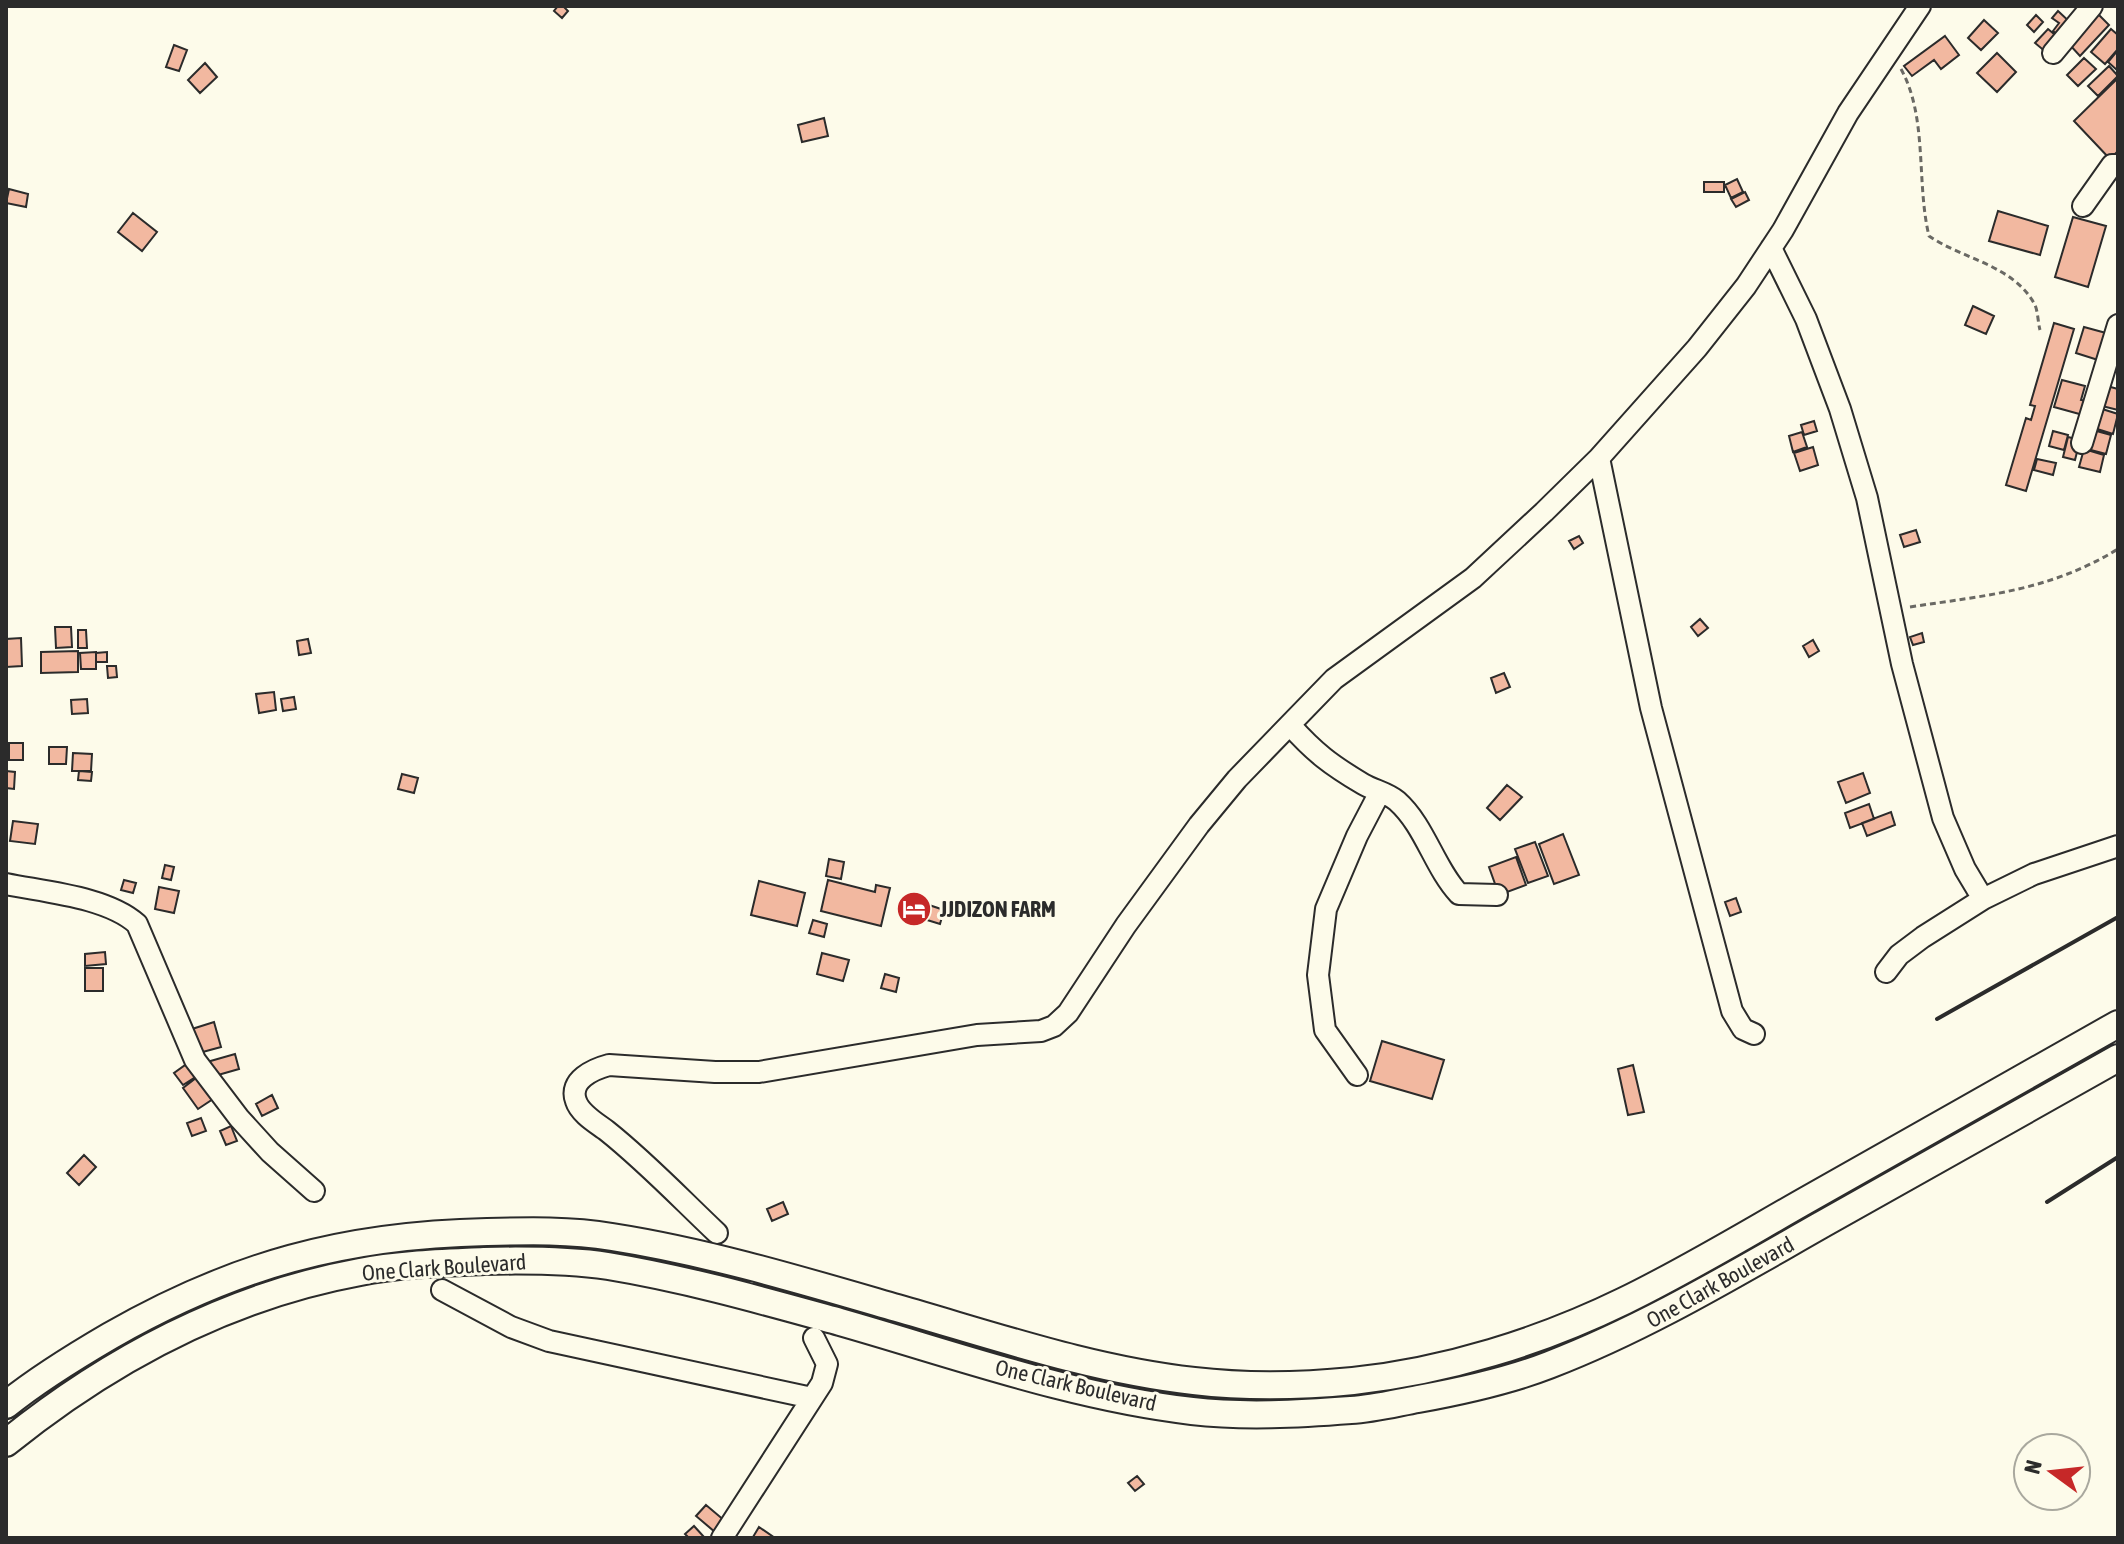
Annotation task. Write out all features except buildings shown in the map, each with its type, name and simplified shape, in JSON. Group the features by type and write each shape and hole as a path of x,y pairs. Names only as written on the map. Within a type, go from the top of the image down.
{"main road":[{"name":"One Clark Boulevard","path":"6,1405 91,1347 166,1304 244,1272 296,1256 360,1242 448,1233 542,1230 608,1236 685,1251 1132,1372 1199,1382 1272,1384 1354,1381 1448,1364 1535,1339 1624,1301 2118,1024"},
{"name":"One Clark Boulevard","path":"6,1443 42,1414 106,1372 179,1331 253,1300 304,1284 365,1271 450,1262 541,1260 604,1266 678,1280 1126,1401 1197,1411 1272,1413 1357,1410 1455,1392 1545,1367 1637,1328 2118,1058"}],"street":[{"path":"717,1233 627,1147 585,1113 576,1101 575,1089 582,1077 594,1069 609,1065 759,1072 977,1035 1041,1031 1054,1026 1068,1013 1126,925 1199,825 1237,779 1334,679 1473,578 1599,458 1697,348 1746,286 1771,248 1848,113 1920,6"},
{"path":"2053,53 2092,6"},
{"path":"2083,206 2112,165 2118,165"},
{"path":"1771,248 1806,319 1840,409 1867,498 1902,664 1943,818 1965,869 1983,899"},
{"path":"2082,443 2118,325"},
{"path":"1599,458 1670,785 1732,1011 1743,1029 1754,1034"},
{"path":"1290,725 1317,755 1396,799 1434,856 1444,878 1459,894 1497,895"},
{"path":"1357,1075 1325,1030 1318,975 1326,909 1357,836 1380,792"},
{"path":"1886,972 1899,955 1983,899 2034,874 2118,846"},
{"path":"6,884 103,905 128,916 137,924 195,1060 239,1118 270,1152 314,1191"},
{"path":"442,1290 511,1327 549,1341 812,1398"},
{"path":"722,1538 827,1373 823,1353 814,1338"}],"path":[{"path":"1889,49 1909,83 1917,124 1929,236 1940,244 1980,260 2013,280 2035,305 2040,330"},
{"path":"1891,610 2016,591 2064,577 2118,549"}],"wall":[{"path":"1937,1019 2118,917"},
{"path":"2047,1202 2118,1157"}],"place":[{"name":"JJDIZON FARM","path":"914,909"}]}
